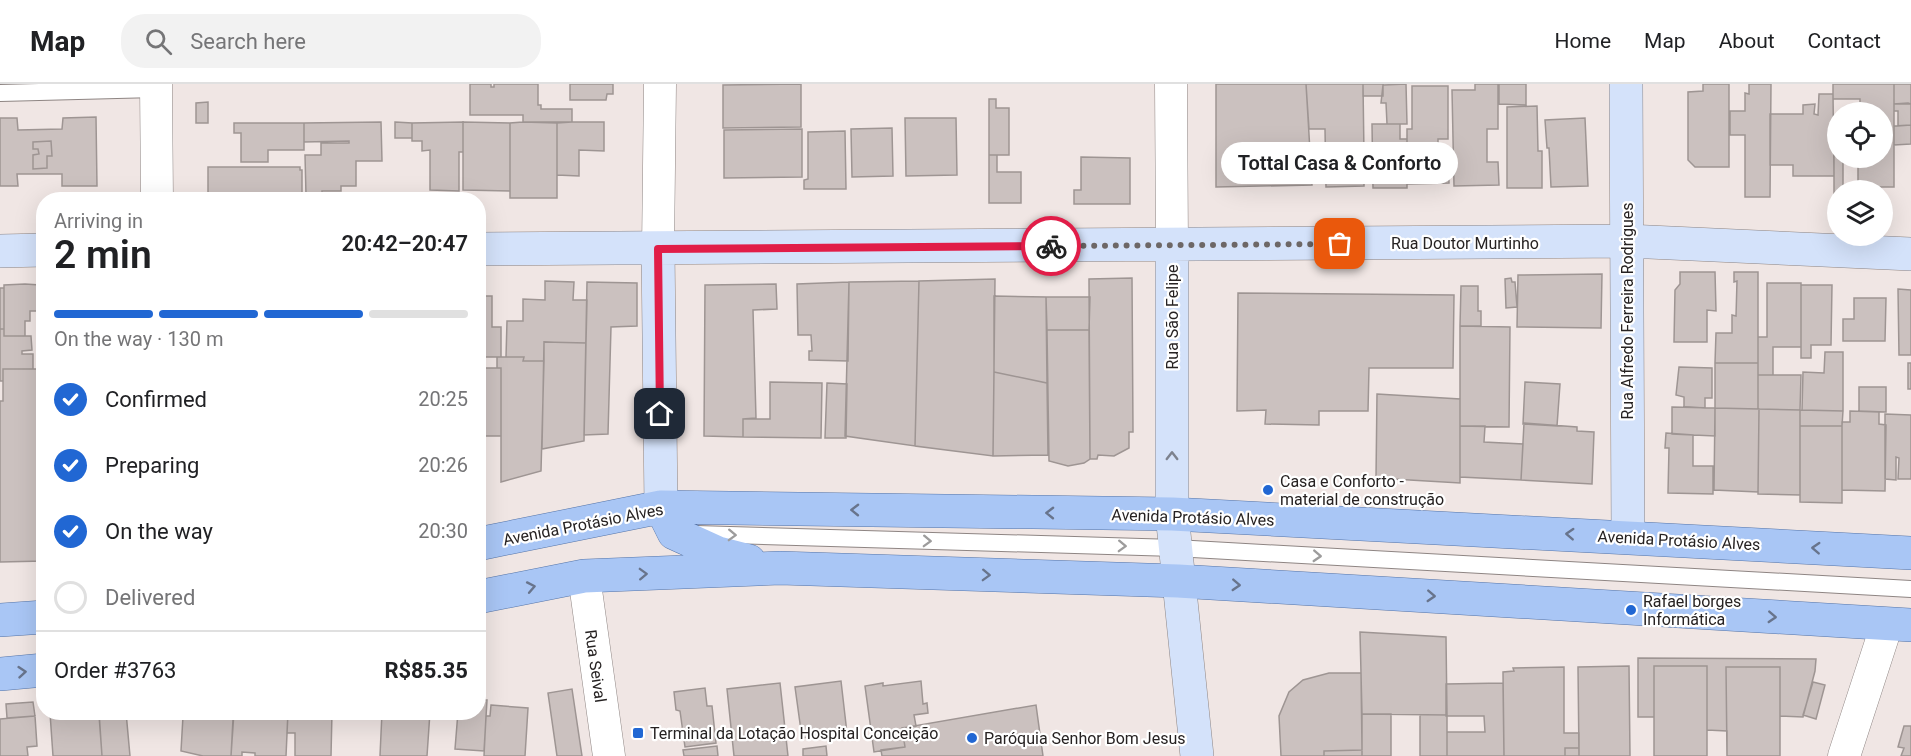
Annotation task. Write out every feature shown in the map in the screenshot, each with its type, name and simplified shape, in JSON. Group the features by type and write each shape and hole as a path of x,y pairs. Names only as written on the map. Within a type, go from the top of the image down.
{"main road":[{"name":"Avenida Protásio Alves","path":"486,543 668,520 1172,514 1911,554"},
{"path":"668,520 718,553 780,568"},
{"path":"486,595 584,576 780,568 1178,581 1903,623"},
{"path":"0,620 36,618"},
{"path":"0,674 36,671"}],"street":[{"path":"660,84 658,249 668,520"},
{"name":"Rua São Felipe","path":"1171,84 1172,514 1197,756"},
{"name":"Rua Alfredo Ferreira Rodrigues","path":"1626,84 1628,537"},
{"path":"156,87 157,192"},
{"name":"Rua Doutor Murtinho","path":"486,249 1627,242 1911,254"},
{"path":"0,251 36,250"},
{"name":"Rua Seival","path":"584,576 609,756"},
{"path":"1844,756 1903,623"}],"lane":[{"path":"0,93 156,87"},
{"path":"668,520 1911,589"},
{"path":"1874,551 1911,559"}],"building":[{"path":"470,84 491,84 491,87 494,87 494,84 538,84 538,105 541,105 541,109 572,109 572,122 523,122 523,115 470,115"},
{"path":"570,84 613,84 613,94 607,94 606,100 570,100"},
{"path":"801,84 801,127 723,128 723,85"},
{"path":"1216,84 1306,84 1312,185 1216,187"},
{"path":"1306,84 1363,84 1364,155 1355,155 1355,165 1364,165 1364,186 1326,187 1325,129 1309,129"},
{"path":"1363,84 1383,84 1383,96 1363,96"},
{"path":"1406,84 1407,124 1387,124 1386,103 1381,103 1383,85"},
{"path":"1475,84 1498,84 1498,129 1487,129 1487,162 1498,162 1499,185 1454,186 1452,90 1475,90"},
{"path":"1499,84 1526,84 1526,105 1499,104"},
{"path":"1703,84 1729,84 1729,167 1695,167 1688,160 1688,92 1703,91"},
{"path":"1749,84 1771,84 1770,197 1745,197 1745,135 1730,135 1730,111 1745,111 1745,93 1749,94"},
{"path":"1833,84 1894,84 1894,187 1893,180 1858,180 1858,168 1893,168 1893,102 1833,99"},
{"path":"1894,84 1911,84 1911,104 1894,104"},
{"path":"1412,86 1448,86 1448,139 1438,139 1438,152 1448,152 1449,183 1407,184 1407,129 1412,129"},
{"path":"1819,94 1833,94 1833,102 1827,102 1827,168 1834,168 1834,176 1793,176 1793,165 1770,165 1770,114 1803,114 1803,105 1815,104 1814,114 1818,115"},
{"path":"989,99 996,99 996,108 1009,108 1009,155 989,155"},
{"path":"208,102 208,123 196,123 196,103"},
{"path":"1894,104 1911,104 1911,125 1898,126 1898,111 1894,111"},
{"path":"1537,106 1538,151 1542,151 1542,188 1507,188 1507,107"},
{"path":"96,117 97,186 62,186 62,174 17,174 18,186 0,186 0,118 17,118 18,130 62,129 63,118"},
{"path":"905,118 956,118 957,175 906,176"},
{"path":"1585,118 1588,186 1551,187 1545,120"},
{"path":"381,122 382,161 356,161 356,186 341,186 341,191 306,192 305,155 321,155 321,143 349,143 349,141 304,142 304,123"},
{"path":"395,122 412,123 412,138 395,138"},
{"path":"463,122 463,152 459,152 459,191 430,190 430,150 422,151 422,141 412,141 412,123"},
{"path":"463,122 510,123 510,191 463,190"},
{"path":"604,122 604,151 579,150 579,176 557,175 557,123"},
{"path":"234,123 304,123 304,150 268,150 268,162 241,162 241,133 234,133"},
{"path":"510,123 557,123 557,198 510,198"},
{"path":"1372,124 1400,124 1400,139 1407,139 1407,188 1373,188"},
{"path":"1911,125 1911,144 1894,145 1894,126"},
{"path":"892,128 893,176 852,177 851,129"},
{"path":"802,129 802,177 724,178 724,130"},
{"path":"845,131 846,189 804,189 804,180 808,179 808,132"},
{"path":"51,141 52,156 47,156 47,168 33,169 33,155 39,154 38,149 33,149 33,142"},
{"path":"989,155 997,155 997,172 1021,172 1021,203 989,203"},
{"path":"1081,157 1130,158 1130,204 1074,204 1074,190 1081,190"},
{"path":"208,167 300,167 302,170 302,192 208,192"},
{"path":"1834,168 1843,168 1843,180 1834,180"},
{"path":"1680,272 1715,272 1716,311 1707,310 1707,342 1674,342 1675,290 1680,284"},
{"path":"1734,272 1758,272 1758,363 1715,363 1716,333 1732,333 1732,315 1736,316 1737,281 1734,282"},
{"path":"1602,274 1601,328 1517,327 1518,275"},
{"path":"1132,278 1133,432 1129,432 1129,448 1114,456 1098,455 1097,459 1090,459 1089,279"},
{"path":"1511,278 1512,282 1515,282 1517,307 1506,308 1505,279"},
{"path":"995,279 993,456 915,446 919,281"},
{"path":"545,281 574,282 573,300 587,300 586,343 544,342 544,361 523,361 524,357 506,357 507,321 523,321 523,299 545,300"},
{"path":"919,281 915,446 845,436 849,282"},
{"path":"587,282 637,283 637,326 611,327 608,434 584,435"},
{"path":"849,282 848,361 809,360 809,351 812,351 811,335 798,335 797,284"},
{"path":"1767,283 1801,283 1801,347 1773,347 1773,375 1758,375 1758,337 1767,337"},
{"path":"776,284 777,309 753,310 756,418 743,419 743,437 704,436 705,285"},
{"path":"4,285 36,285 36,311 30,311 30,321 25,321 25,336 4,336"},
{"path":"1801,285 1832,285 1831,345 1811,345 1811,358 1801,358"},
{"path":"1461,286 1478,286 1478,311 1481,311 1481,326 1460,326"},
{"path":"0,288 4,288 4,329 0,329"},
{"path":"1898,289 1911,290 1911,355 1899,355"},
{"path":"1238,293 1454,295 1453,368 1369,368 1368,411 1319,411 1319,425 1265,424 1266,410 1237,411"},
{"path":"486,296 492,296 492,327 501,327 501,357 486,357"},
{"path":"994,296 1046,297 1047,383 994,372"},
{"path":"1046,297 1090,297 1089,330 1047,330"},
{"path":"1854,298 1886,298 1885,341 1843,341 1843,319 1854,319"},
{"path":"1460,326 1510,327 1509,427 1460,426"},
{"path":"0,329 4,329 4,336 31,336 32,350 22,351 22,354 33,354 33,369 3,369 3,381 0,381"},
{"path":"1047,330 1089,330 1090,459 1084,463 1068,466 1049,461"},
{"path":"544,342 586,343 584,441 542,449"},
{"path":"1825,352 1843,352 1843,411 1802,410 1803,372 1824,373"},
{"path":"497,357 524,357 523,361 544,361 541,471 501,482 501,368 497,368"},
{"path":"1715,363 1758,363 1758,409 1715,408"},
{"path":"1908,363 1911,363 1911,389 1908,389"},
{"path":"1679,367 1712,368 1712,398 1705,398 1705,408 1684,407 1684,397 1676,395"},
{"path":"486,368 501,368 501,436 486,436"},
{"path":"3,369 36,369 36,561 0,562 0,401 3,401"},
{"path":"994,372 1047,383 1048,455 993,456"},
{"path":"1758,375 1801,375 1800,410 1758,409"},
{"path":"770,382 822,383 821,438 743,437 743,419 770,419"},
{"path":"1525,382 1560,384 1557,426 1523,424"},
{"path":"827,383 847,384 846,438 825,438"},
{"path":"1859,387 1886,387 1886,412 1859,411"},
{"path":"1377,394 1460,399 1460,483 1376,478"},
{"path":"1672,407 1715,408 1715,436 1672,434"},
{"path":"1715,408 1759,409 1758,492 1714,490"},
{"path":"1759,409 1800,410 1800,495 1758,494"},
{"path":"1800,410 1843,411 1842,426 1800,426"},
{"path":"1850,411 1879,412 1879,424 1886,425 1885,491 1842,490 1842,422 1850,422"},
{"path":"1885,414 1911,415 1911,479 1898,479 1899,458 1896,457 1896,480 1885,479"},
{"path":"1524,423 1577,427 1577,431 1594,432 1592,484 1521,480"},
{"path":"1460,426 1485,426 1484,442 1523,444 1521,480 1460,477"},
{"path":"1800,426 1842,426 1842,503 1800,502"},
{"path":"1666,433 1693,435 1693,466 1713,466 1713,494 1668,493 1669,448 1665,448"},
{"path":"1360,632 1446,637 1447,715 1362,714"},
{"path":"1638,658 1816,659 1803,717 1780,716 1780,756 1727,756 1727,731 1707,730 1707,756 1654,756 1654,717 1638,717"},
{"path":"1629,666 1630,756 1579,756 1578,667"},
{"path":"1654,666 1707,666 1707,756 1654,756"},
{"path":"1564,667 1564,733 1579,733 1579,748 1565,748 1565,756 1504,756 1503,672 1514,671 1513,668"},
{"path":"1726,667 1780,667 1780,756 1727,756"},
{"path":"1329,673 1361,673 1362,750 1324,751 1324,756 1281,756 1279,716 1289,692 1303,680"},
{"path":"841,681 847,733 802,738 795,687"},
{"path":"921,681 923,704 927,703 928,713 914,715 916,726 902,728 905,747 874,752 865,686"},
{"path":"1813,682 1825,685 1816,719 1803,715"},
{"path":"780,683 788,756 734,756 727,689"},
{"path":"1503,683 1504,756 1447,756 1447,732 1485,732 1484,716 1446,716 1446,684"},
{"path":"705,688 707,706 712,706 716,743 685,747 680,711 676,710 674,692"},
{"path":"572,689 582,756 557,756 548,693"},
{"path":"33,702 35,716 7,718 6,704"},
{"path":"491,705 528,708 525,756 484,756 486,716 490,716"},
{"name":"Paróquia Senhor Bom Jesus","path":"1036,705 1043,756 882,756 881,750 905,747 902,728"},
{"path":"1362,714 1391,714 1391,756 1362,756"},
{"path":"1420,715 1447,715 1447,756 1420,756"},
{"path":"35,716 37,746 27,747 28,756 0,756 0,719"},
{"path":"50,720 100,720 102,756 53,756"},
{"path":"99,720 127,720 130,756 102,756"},
{"path":"183,720 233,720 231,756 203,756 181,751"},
{"path":"233,720 288,720 286,756 255,756 255,753 242,752 242,756 231,756"},
{"path":"288,720 332,720 331,756 295,756 295,733 287,733"},
{"path":"382,720 429,720 427,756 380,756"},
{"path":"457,720 486,720 484,751 455,749"},
{"path":"1904,726 1911,726 1911,756 1901,756 1904,748 1898,747"},
{"path":"717,746 718,756 684,756 683,750"},
{"path":"826,746 827,756 803,756 803,749"},
{"path":"1565,748 1579,748 1579,756 1565,756"},
{"path":"1362,750 1362,756 1324,756 1324,751"}],"way so far":[{"path":"1051,246 1340,244"}],"place":[{"name":"Tottal Casa & Conforto","path":"1340,244"},
{"name":"Casa e Conforto - material de construção","path":"1268,490"},
{"name":"Rafael borges Informática","path":"1631,610"},
{"name":"Terminal da Lotação Hospital Conceição","path":"638,733"},
{"name":"Paróquia Senhor Bom Jesus","path":"972,738"}],"route":[{"path":"660,414 658,249 1051,246"}]}
